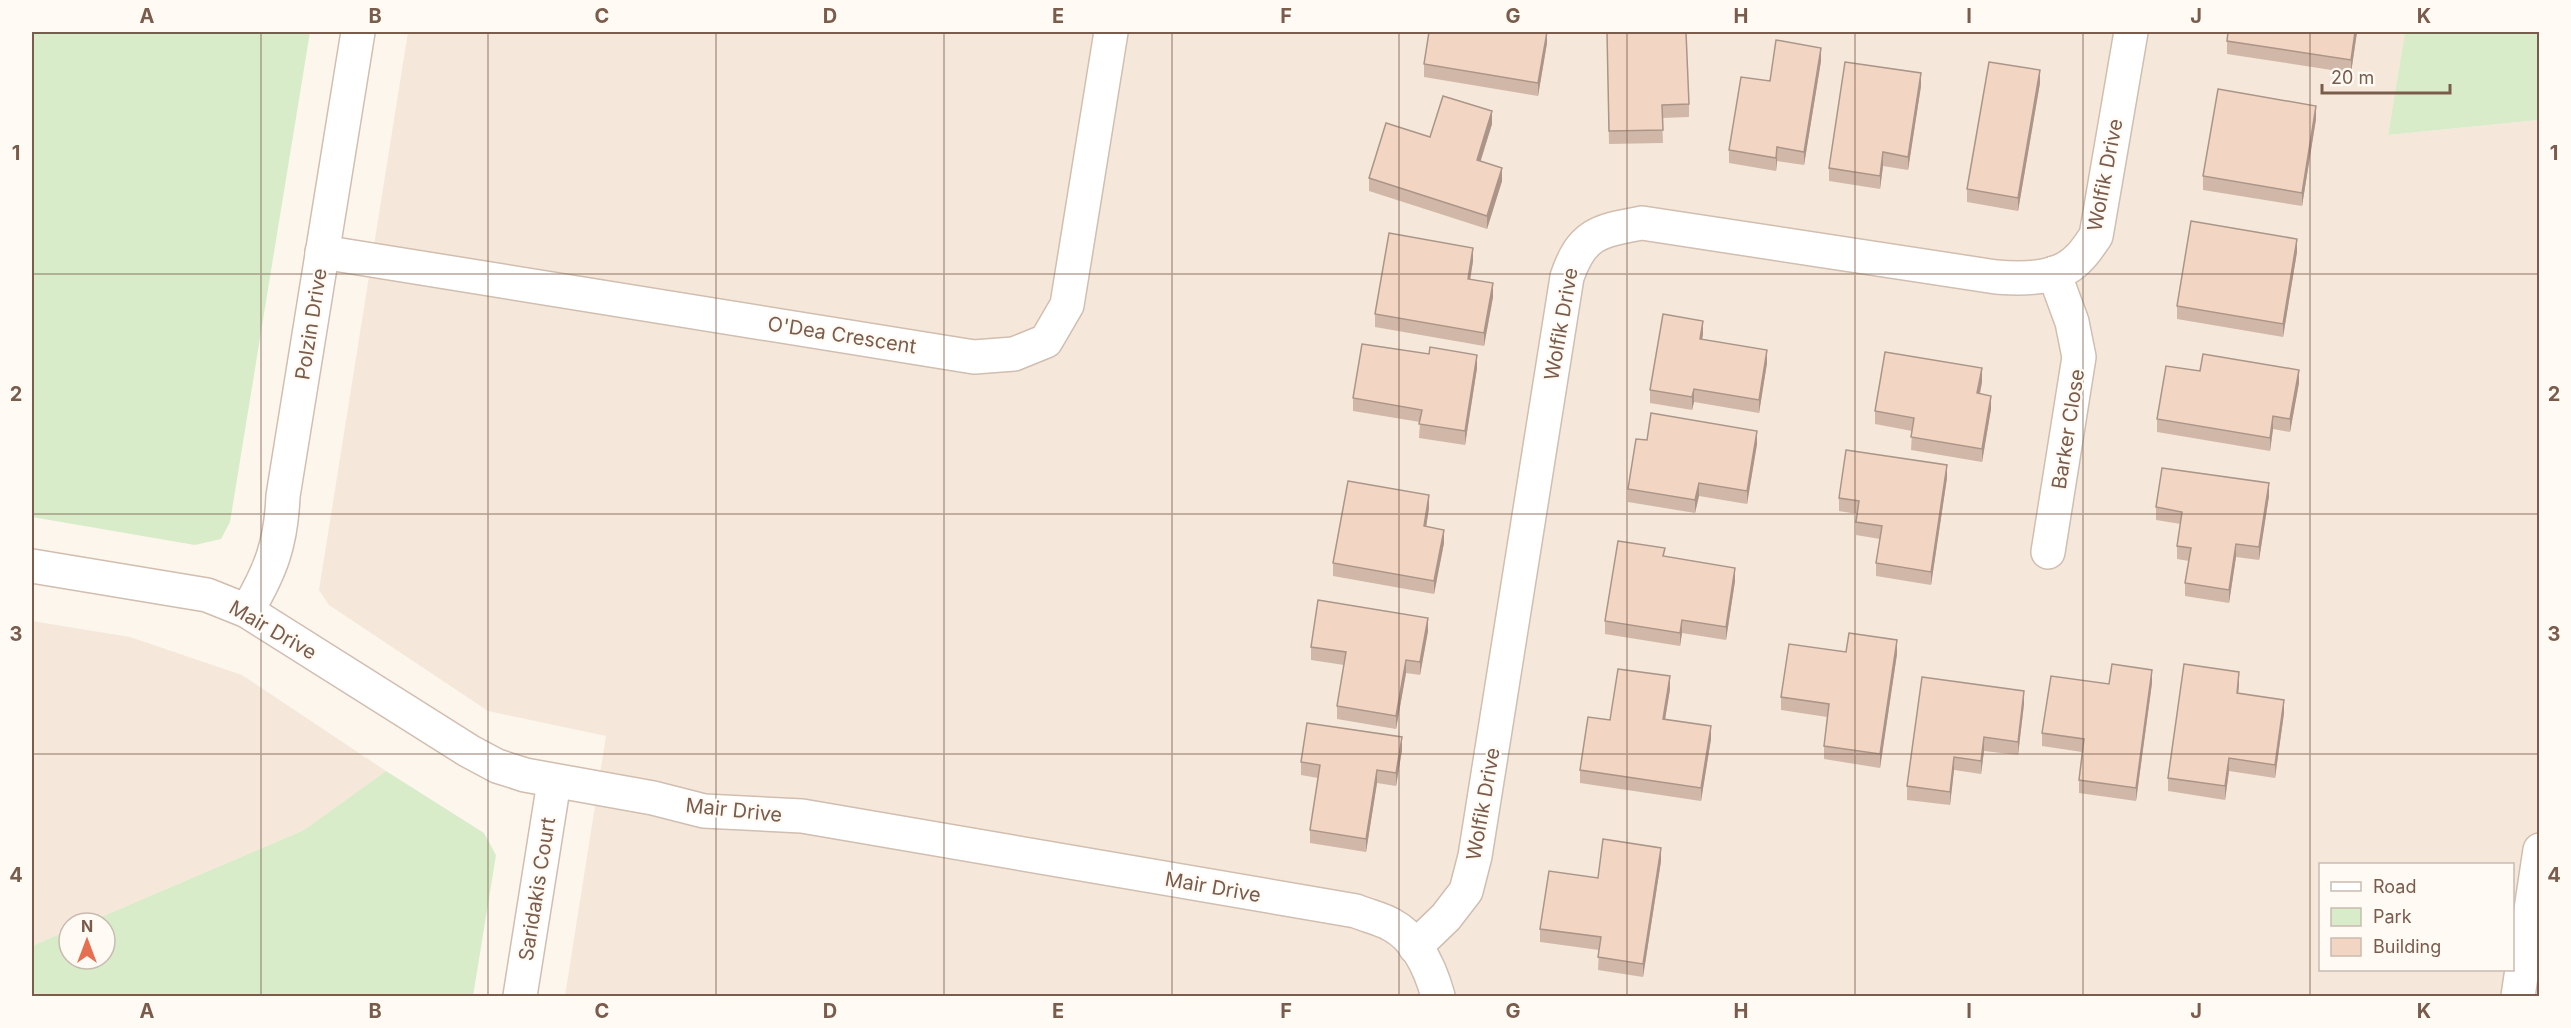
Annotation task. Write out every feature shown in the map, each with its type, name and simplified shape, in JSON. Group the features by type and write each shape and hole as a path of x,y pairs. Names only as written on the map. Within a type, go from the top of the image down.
{"street":[{"name":"Polzin Drive","path":"247,611 269,573 282,522 283,496 358,32"},
{"name":"O'Dea Crescent","path":"322,252 974,357 1014,354 1046,340 1067,305 1111,32"},
{"name":"Wolfik Drive","path":"1415,947 1446,917 1466,891 1475,856 1567,278 1576,252 1593,236 1615,228 1642,223 1996,277 2025,279 2054,273 2077,261 2096,236 2131,32"},
{"name":"Barker Close","path":"2048,552 2079,357 2072,322 2054,273"},
{"name":"Mair Drive","path":"32,566 207,595 247,611 469,751 498,766 554,782 653,798 704,811 802,816 1356,911 1393,925 1415,947 1430,970 1438,996"},
{"name":"Saridakis Court","path":"520,996 554,782"},
{"path":"2518,996 2540,850"}],"shaded area":[{"path":"408,32 2405,32 2388,135 2539,120 2539,996 565,996 606,736 488,711 329,605 319,590"},
{"path":"32,621 130,637 242,675 386,771 304,830 115,911 57,911 57,935 32,946"}],"green space":[{"path":"32,32 310,32 230,522 221,539 195,545 32,517"},
{"path":"2405,32 2539,32 2539,120 2388,135"},
{"path":"386,771 484,833 496,855 473,996 32,996 32,946 57,935 57,971 117,971 117,911 115,911 304,830"}],"building":[{"path":"1429,32 1547,32 1538,83 1424,64"},
{"path":"1607,32 1686,32 1689,104 1662,105 1663,130 1609,131"},
{"path":"2228,32 2355,32 2351,60 2227,41"},
{"path":"1776,40 1821,48 1804,152 1777,147 1776,158 1729,150 1741,77 1770,81"},
{"path":"1845,62 1921,73 1908,157 1883,152 1880,176 1829,168"},
{"path":"1989,62 2040,70 2018,198 1967,189"},
{"path":"2218,89 2316,106 2302,193 2203,176"},
{"path":"1443,96 1492,111 1477,160 1502,168 1487,216 1369,178 1386,123 1430,137"},
{"path":"2191,221 2297,239 2283,324 2177,306"},
{"path":"1389,233 1473,248 1468,279 1493,283 1484,333 1375,314"},
{"path":"1663,314 1703,321 1700,339 1767,350 1759,400 1694,389 1692,397 1650,390"},
{"path":"1362,344 1429,354 1430,347 1477,355 1465,431 1419,424 1422,410 1353,398"},
{"path":"1885,352 1982,368 1977,393 1991,396 1982,449 1911,437 1914,418 1875,411"},
{"path":"2203,354 2299,370 2290,419 2273,416 2270,438 2157,419 2166,366 2200,371"},
{"path":"1651,413 1757,431 1747,491 1699,483 1695,500 1628,489 1636,439 1647,440"},
{"path":"1846,450 1947,465 1931,572 1876,563 1882,526 1856,522 1859,501 1839,498"},
{"path":"2162,468 2269,483 2259,547 2236,544 2229,590 2185,583 2191,548 2177,546 2182,512 2156,507"},
{"path":"1348,481 1429,495 1424,526 1444,530 1434,581 1333,563"},
{"path":"1618,541 1665,548 1663,556 1735,568 1726,627 1682,620 1680,633 1605,621"},
{"path":"1318,600 1428,618 1420,662 1406,660 1396,716 1337,706 1346,652 1311,647"},
{"path":"1849,633 1897,640 1880,754 1824,746 1829,704 1781,697 1789,644 1846,652"},
{"path":"2112,664 2152,670 2136,788 2079,780 2084,739 2042,733 2051,676 2109,684"},
{"path":"2184,664 2239,672 2237,693 2284,700 2275,765 2229,758 2225,786 2168,778"},
{"path":"1618,669 1670,676 1663,719 1711,726 1701,788 1580,770 1588,717 1610,720"},
{"path":"1922,677 2024,691 2018,742 1984,737 1981,761 1954,757 1950,792 1907,786"},
{"path":"1307,723 1402,737 1396,773 1377,770 1366,839 1310,830 1320,765 1301,762"},
{"path":"1603,839 1661,848 1643,964 1598,957 1601,937 1540,929 1549,871 1598,878"}]}
